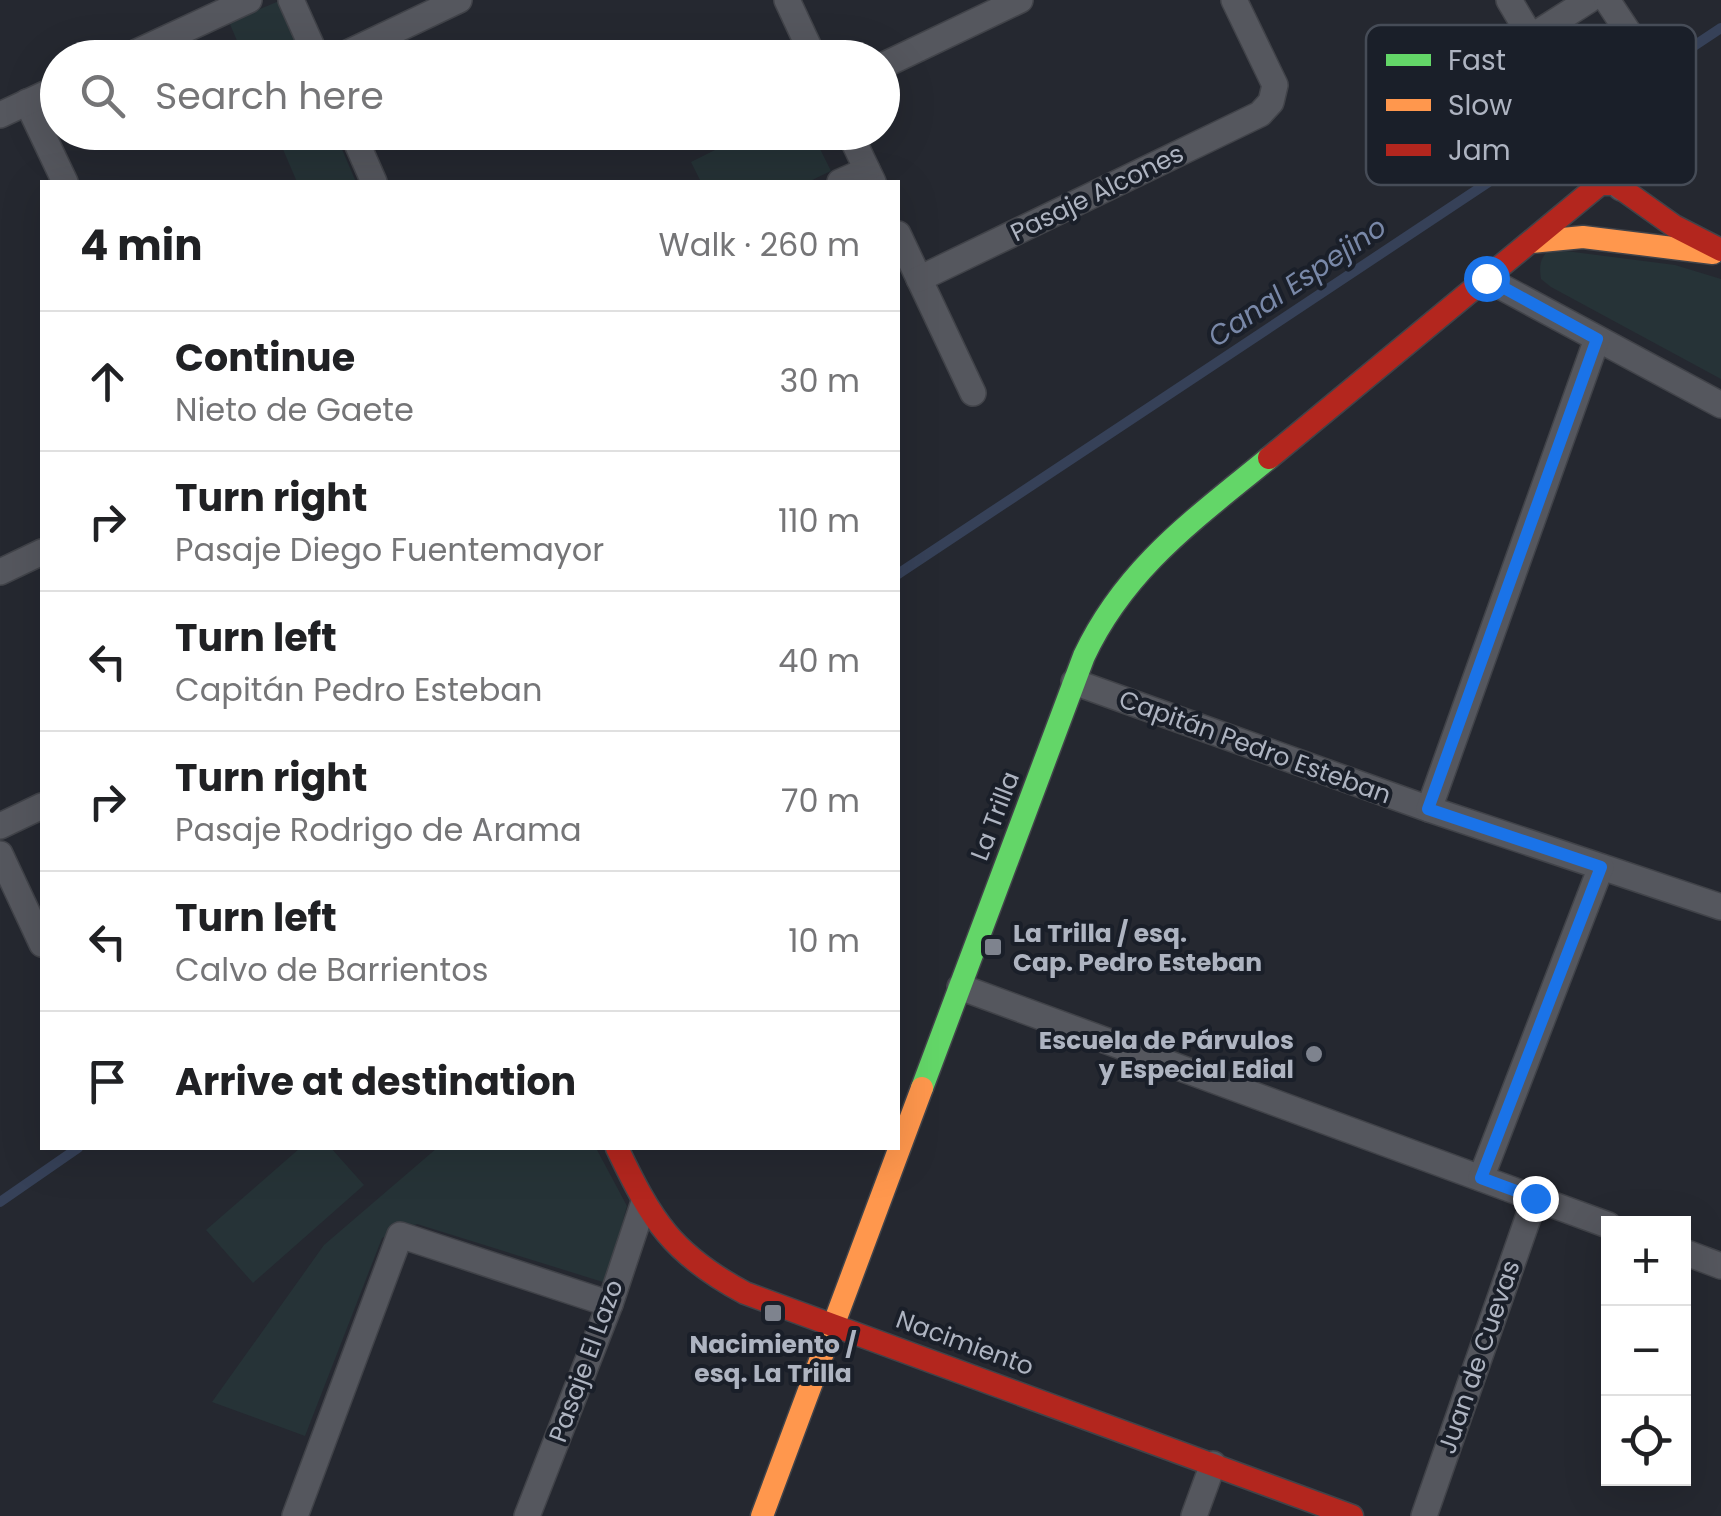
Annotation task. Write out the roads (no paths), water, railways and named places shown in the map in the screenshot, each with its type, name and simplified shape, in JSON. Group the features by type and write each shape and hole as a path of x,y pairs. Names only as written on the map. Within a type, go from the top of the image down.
{"street":[{"path":"163,40 249,0"},
{"path":"291,0 309,40"},
{"path":"374,40 459,0"},
{"path":"787,0 806,40"},
{"path":"900,57 1020,0"},
{"name":"Pasaje Alcones","path":"919,279 1260,114 1271,102 1274,85 1234,0"},
{"path":"1510,0 1525,25"},
{"path":"1549,25 1589,0"},
{"path":"1607,0 1624,25"},
{"path":"0,115 40,96"},
{"path":"27,102 40,129"},
{"path":"50,150 64,180"},
{"path":"360,150 373,180"},
{"path":"858,150 870,176"},
{"name":"La Trilla","path":"900,1144 1074,682 1110,604 1145,561 1599,185"},
{"name":"La Trilla","path":"1616,185 1621,188"},
{"path":"1623,185 1621,188 1674,226 1721,252"},
{"path":"1531,242 1583,237 1693,253 1721,252"},
{"path":"900,238 973,393"},
{"path":"1486,278 1721,404"},
{"path":"1428,809 1597,339"},
{"path":"2,565 40,553"},
{"name":"Capitán Pedro Esteban","path":"1074,682 1428,809 1721,907"},
{"path":"0,826 40,807"},
{"path":"0,854 40,940"},
{"path":"1481,1178 1601,867"},
{"path":"960,987 1601,1222"},
{"name":"Nacimiento","path":"618,1150 643,1205 669,1239 703,1269 745,1293 1352,1516"},
{"name":"La Trilla","path":"762,1516 898,1150"},
{"name":"Juan de Cuevas","path":"1424,1516 1535,1198"},
{"name":"Pasaje El Lazo","path":"528,1516 610,1304 643,1205"},
{"path":"294,1516 400,1235 610,1304"},
{"path":"1691,1255 1721,1266"},
{"path":"1194,1516 1213,1464"}],"waterway":[{"name":"Canal Espejino","path":"1696,45 1721,28"},
{"name":"Canal Espejino","path":"900,573 1484,185"},
{"name":"Canal Espejino","path":"0,1202 75,1150"}],"place":[{"name":"La Trilla / esq. Cap. Pedro Esteban","path":"993,947"},
{"name":"Escuela de Párvulos y Especial Edial","path":"1314,1054"},
{"name":"Nacimiento / esq. La Trilla","path":"773,1313"}]}
